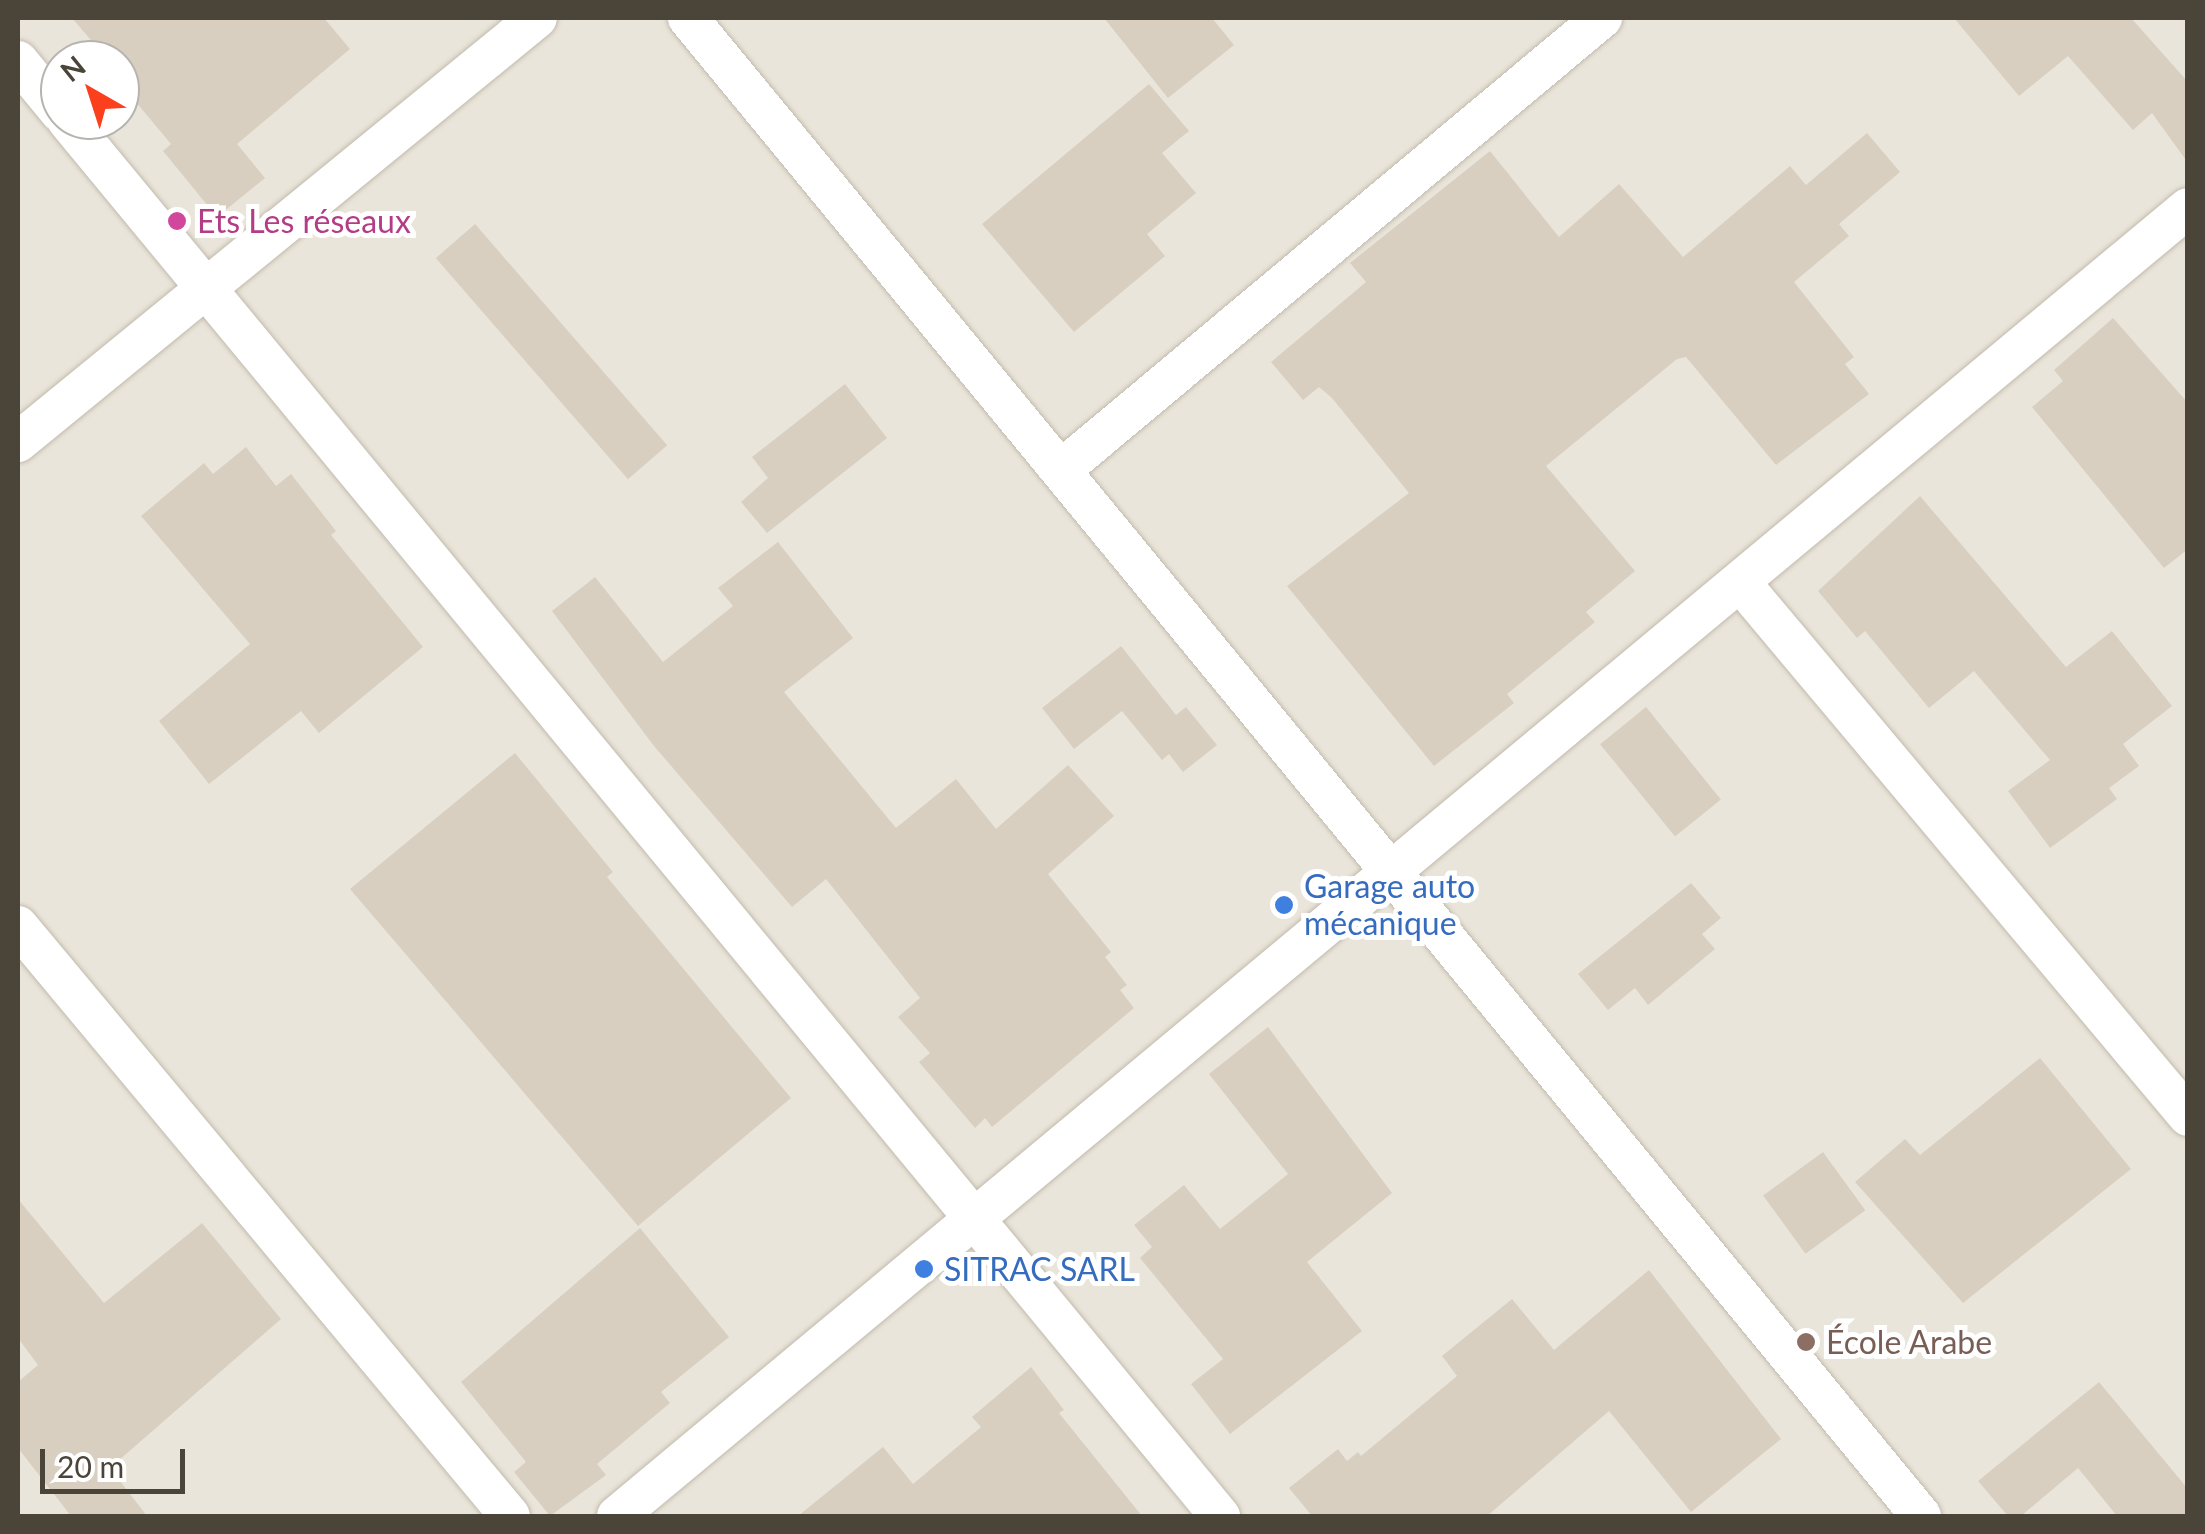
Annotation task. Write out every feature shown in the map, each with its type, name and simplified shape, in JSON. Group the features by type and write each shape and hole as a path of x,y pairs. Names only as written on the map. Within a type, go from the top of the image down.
{"street":[{"path":"18,442 538,18"},
{"path":"688,18 1921,1516"},
{"path":"1061,470 1602,18"},
{"path":"18,61 40,88"},
{"path":"84,140 977,1217 1220,1516"},
{"path":"617,1516 2188,208"},
{"path":"1740,582 2188,1116"},
{"path":"18,926 510,1516"}],"shaded area":[{"path":"18,18 2187,18 2187,1516 18,1516"}],"building":[{"path":"72,18 324,18 350,49 237,144 265,178 217,217 163,151 171,144 140,107 140,40 91,40"},
{"path":"1104,18 1212,18 1234,45 1168,98"},
{"path":"1954,18 2131,18 2188,82 2188,163 2152,113 2133,130 2068,56 2019,96"},
{"path":"1149,84 1189,131 1162,153 1196,193 1147,234 1165,256 1074,332 982,224"},
{"path":"1867,133 1900,172 1839,224 1849,236 1794,282 1854,357 1845,364 1869,394 1776,465 1686,357 1677,359 1546,466 1635,571 1586,612 1595,622 1507,694 1514,703 1434,766 1287,586 1409,493 1332,398 1319,387 1303,400 1271,362 1366,282 1350,263 1490,151 1559,237 1619,184 1683,257 1790,166 1806,185"},
{"path":"475,224 667,445 628,479 436,258"},
{"path":"2113,318 2188,403 2188,549 2164,568 2032,407 2063,381 2054,370"},
{"path":"845,384 887,438 767,533 741,502 768,478 752,457"},
{"path":"246,447 276,486 291,474 336,531 331,535 423,647 319,733 301,711 209,784 159,721 250,644 141,516 204,463 213,474"},
{"path":"1920,496 2066,667 2112,631 2172,706 2123,744 2139,766 2109,788 2117,799 2050,848 2008,791 2050,760 1974,671 1929,708 1865,631 1857,638 1818,591"},
{"path":"778,542 853,638 784,692 896,828 956,779 996,829 1068,765 1114,816 1048,874 1111,952 1105,957 1127,985 1120,990 1134,1008 992,1127 985,1118 975,1128 919,1062 930,1053 898,1017 920,998 826,879 792,907 654,746 552,611 595,577 663,662 733,606 718,588"},
{"path":"1121,646 1176,715 1186,707 1217,745 1183,772 1169,754 1162,760 1122,711 1074,749 1042,708"},
{"path":"1646,707 1721,799 1675,837 1600,744"},
{"path":"515,753 613,872 607,877 791,1098 638,1226 350,889"},
{"path":"1691,883 1721,918 1702,934 1715,949 1648,1005 1635,988 1608,1010 1578,974"},
{"path":"1268,1027 1392,1193 1307,1262 1362,1331 1230,1434 1191,1384 1223,1359 1140,1258 1152,1247 1134,1225 1184,1185 1220,1229 1288,1174 1209,1074"},
{"path":"2040,1058 2131,1169 1963,1303 1855,1182 1905,1139 1920,1155"},
{"path":"1823,1152 1865,1210 1805,1254 1763,1195"},
{"path":"18,1199 104,1303 202,1223 281,1319 110,1468 147,1516 71,1516 18,1448 18,1382 38,1365 18,1338"},
{"path":"640,1228 729,1337 661,1392 670,1403 597,1464 606,1475 550,1516 514,1472 526,1462 461,1382"},
{"path":"1649,1270 1781,1439 1691,1512 1609,1411 1487,1516 1312,1516 1289,1488 1338,1449 1347,1461 1358,1452 1361,1456 1457,1376 1442,1356 1512,1299 1554,1350"},
{"path":"1031,1367 1064,1410 1059,1413 1142,1516 798,1516 883,1447 913,1484 981,1427 972,1417"},
{"path":"2099,1382 2188,1489 2188,1516 2117,1516 2078,1468 2021,1516 2008,1516 1978,1481"}],"place":[{"name":"Ets Les réseaux","path":"177,221"},
{"name":"Garage auto mécanique","path":"1284,905"},
{"name":"SITRAC SARL","path":"924,1269"},
{"name":"École Arabe","path":"1806,1342"}]}
